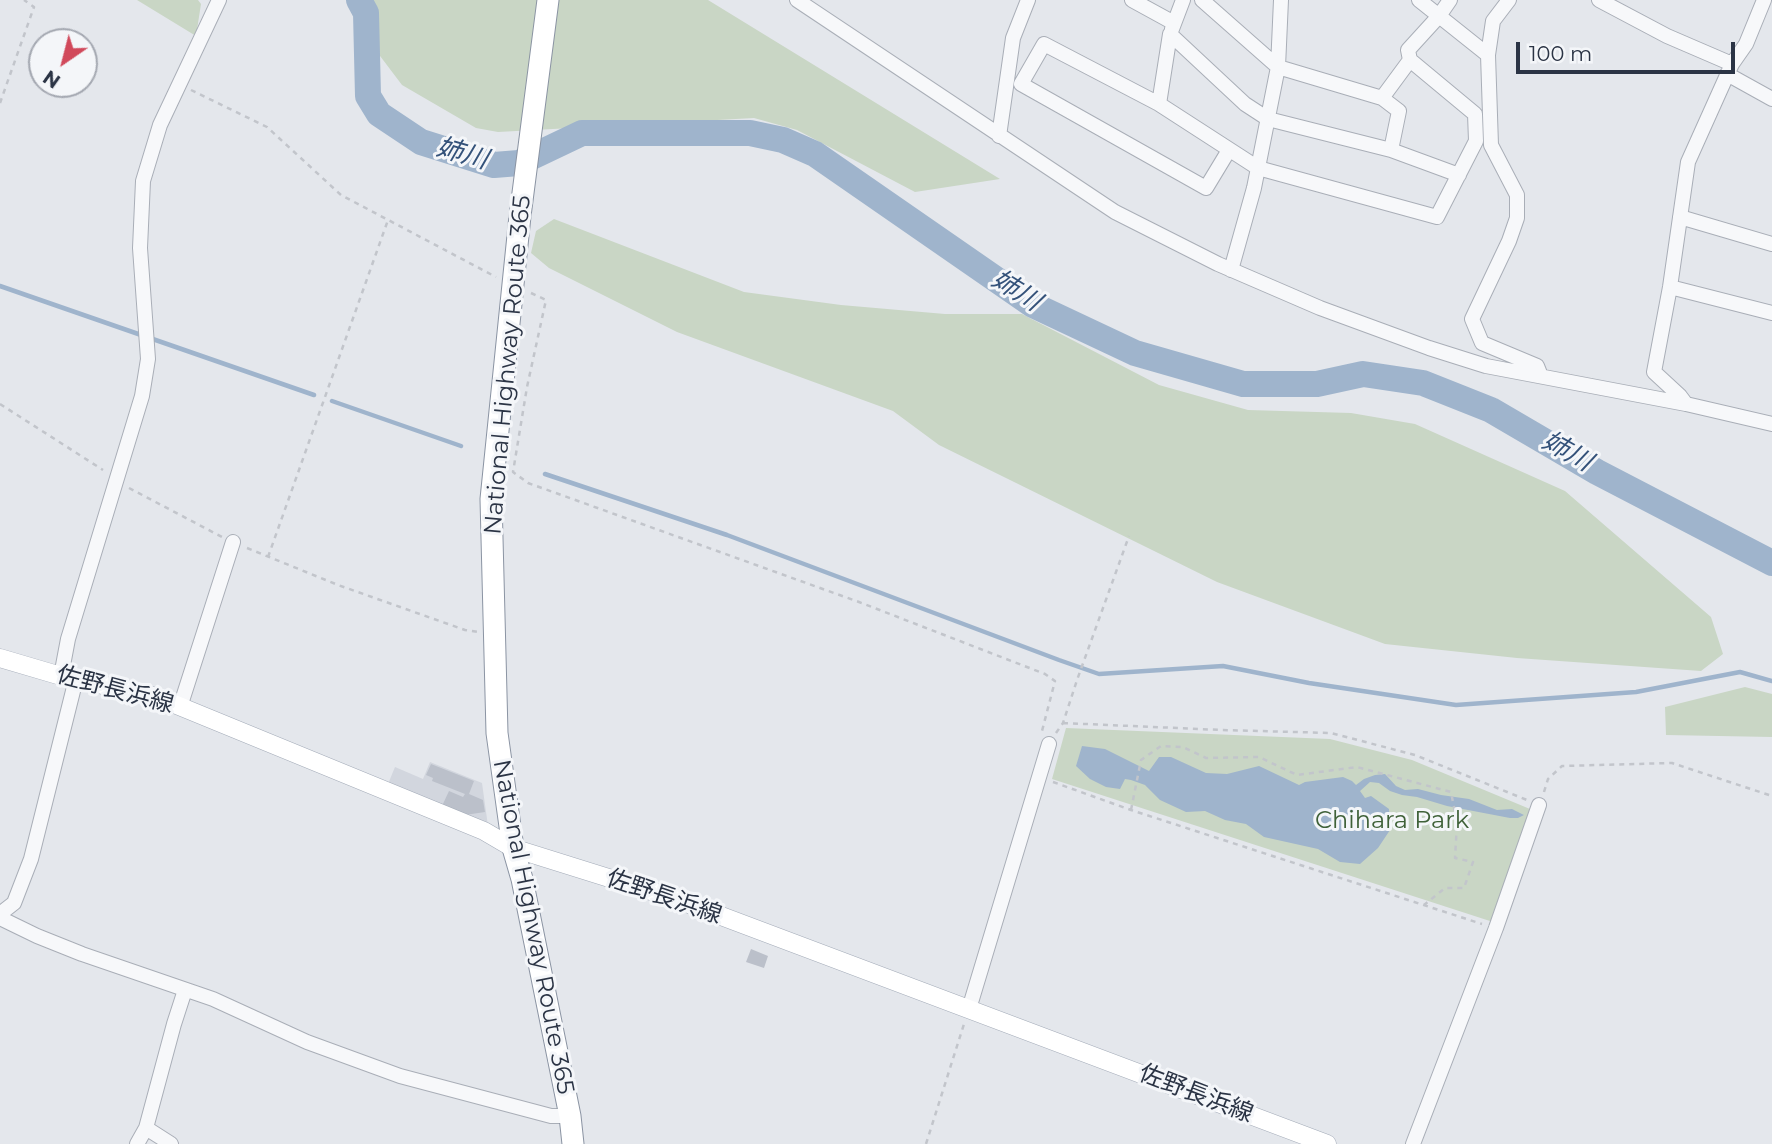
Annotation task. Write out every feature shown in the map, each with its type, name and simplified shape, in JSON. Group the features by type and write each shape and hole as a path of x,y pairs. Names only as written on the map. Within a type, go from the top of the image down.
{"highway":[{"name":"National Highway Route 365","path":"548,0 520,216 491,499 497,733 513,848 522,879 570,1116 573,1144"}],"main road":[{"name":"佐野長浜線","path":"0,658 68,678 157,697 484,831 513,848 676,899 1327,1144"}],"street":[{"path":"219,0 160,125 143,181 140,248 148,359 142,396 68,639 68,678 31,859 14,903 0,916 37,936 213,999 307,1042 400,1076 551,1116 570,1116"},
{"path":"797,0 1115,212 1231,270 1320,308 1486,366 1686,404 1772,424"},
{"path":"999,136 1013,38 1028,0"},
{"path":"1132,0 1172,28 1245,104 1268,119 1391,150 1459,175"},
{"path":"1159,104 1172,28 1183,0"},
{"path":"1202,0 1278,67 1382,98 1399,111 1391,150"},
{"path":"1231,270 1258,168 1278,67 1281,0"},
{"path":"1419,0 1488,55"},
{"path":"1229,150 1206,188 1021,84 1044,44 1159,104 1258,168 1437,217 1476,141 1475,114 1410,60 1408,50 1450,0"},
{"path":"1509,0 1493,21 1488,55 1491,145 1517,195 1517,218 1472,319 1482,343 1537,366 1541,376"},
{"path":"1599,0 1729,69 1772,99"},
{"path":"1686,404 1654,372 1670,287 1688,162 1729,69 1746,44 1765,0"},
{"path":"1382,98 1410,60"},
{"path":"1680,217 1772,244"},
{"path":"1670,287 1772,313"},
{"path":"180,707 233,542"},
{"path":"969,1009 1049,744"},
{"path":"1413,1144 1496,928 1539,805"},
{"path":"136,1144 146,1128 185,990"},
{"path":"146,1128 171,1144"}],"path":[{"path":"0,103 34,7 24,0"},
{"path":"268,557 388,220"},
{"path":"859,602 1045,674 1055,681 1039,743 1049,744 1063,723 1129,536"},
{"path":"1063,723 1331,733 1415,755 1539,805 1548,779 1562,766 1672,763 1772,796"},
{"path":"1131,810 1141,760 1161,746 1183,747 1206,758 1258,757 1297,775 1357,767 1451,792 1457,823 1455,858 1473,862 1464,888 1444,888 1424,905"},
{"path":"1040,778 1496,928"},
{"path":"926,1144 969,1009"}],"shaded area":[{"path":"430,762 482,783 488,826 388,784 395,767 423,779"}],"green space":[{"path":"137,0 198,0 201,4 196,36"},
{"path":"371,0 708,0 1000,179 915,192 797,130 754,118 498,132 476,128 402,85 374,48"},
{"path":"554,219 744,292 841,305 945,314 1022,314 1159,385 1248,410 1351,413 1415,424 1565,491 1711,617 1723,654 1701,671 1517,658 1385,644 1217,582 939,445 893,411 677,332 549,268 531,253 536,231"},
{"path":"1745,687 1772,694 1772,737 1666,735 1665,707"},
{"name":"Chihara Park","path":"1066,728 1330,739 1412,760 1530,809 1493,922 1052,779"}],"water":[{"path":"1082,746 1105,749 1149,771 1159,757 1171,757 1206,773 1227,774 1259,766 1299,785 1343,777 1356,785 1364,779 1385,774 1396,786 1405,790 1418,789 1469,799 1497,810 1512,809 1524,815 1510,818 1447,806 1402,795 1379,783 1370,782 1360,791 1365,798 1371,796 1389,809 1390,830 1378,848 1360,864 1340,862 1318,849 1264,837 1246,824 1225,820 1205,811 1186,812 1160,800 1145,785 1131,780 1125,779 1120,789 1106,787 1090,779 1076,766"}],"building":[{"path":"431,764 474,781 469,794 483,800 485,812 465,815 442,806 449,791 463,797 465,794 432,781 433,778 426,775"},
{"path":"751,949 768,956 764,968 746,962"}],"waterway":[{"name":"姉川","path":"359,0 366,13 368,96 379,114 421,142 494,165 519,163 582,133 750,133 783,140 815,154 1033,305 1135,353 1243,384 1317,384 1363,374 1423,383 1491,410 1597,472 1772,563"},
{"path":"0,286 314,395"},
{"path":"332,401 461,446"},
{"path":"545,474 727,535 1099,674 1223,666 1309,683 1456,705 1636,692 1740,672 1772,681"}]}
